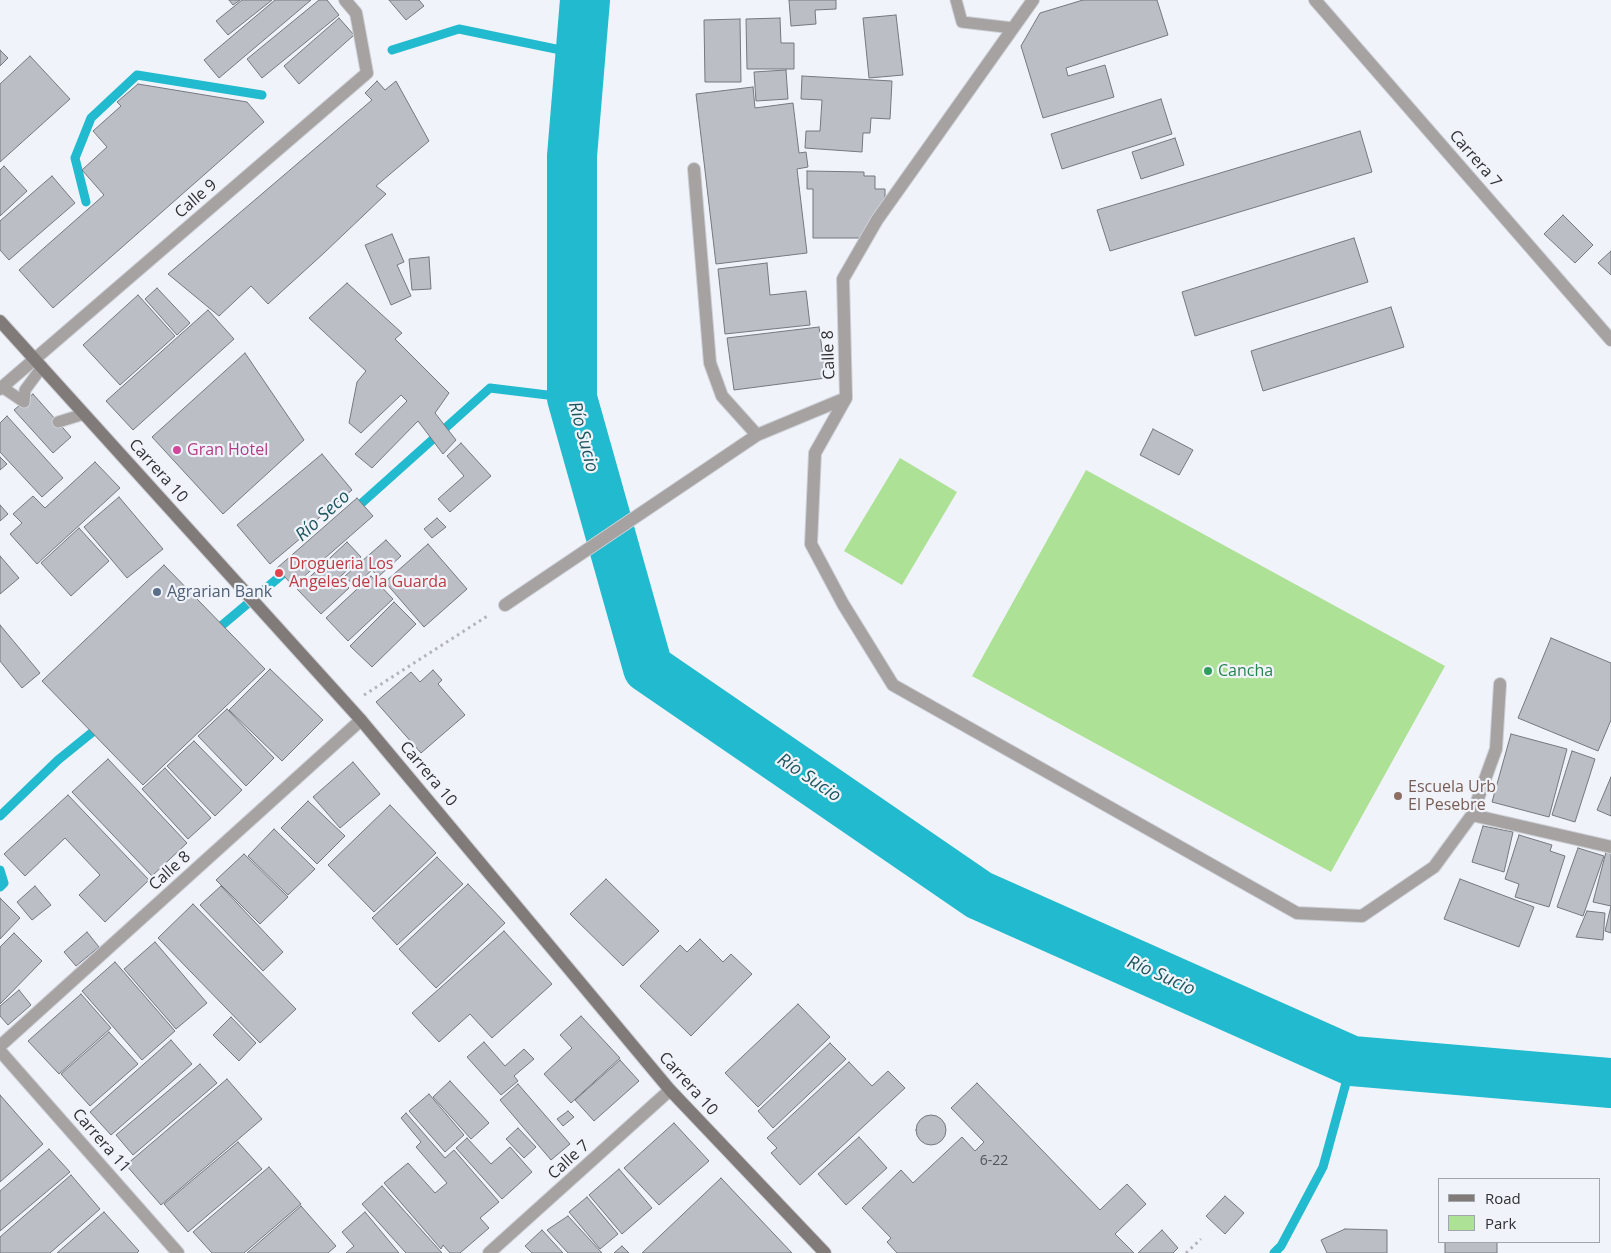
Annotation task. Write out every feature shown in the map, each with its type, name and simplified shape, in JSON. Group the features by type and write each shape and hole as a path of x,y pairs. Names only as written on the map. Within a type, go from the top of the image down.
{"main road":[{"name":"Carrera 10","path":"0,320 361,720 670,1090 825,1253"}],"street":[{"name":"Calle 9","path":"1,388 38,363 367,73 356,13 345,0"},
{"name":"Calle 8","path":"504,605 757,435 846,398 843,279 877,220 1033,0"},
{"name":"Carrera 7","path":"1315,0 1611,340"},
{"path":"694,169 710,363 722,396 757,435"},
{"path":"846,398 815,453 811,544 843,604 893,685 1297,913 1362,916 1434,867 1472,815 1496,749 1500,684"},
{"name":"Calle 8","path":"0,1046 361,720"},
{"path":"1472,815 1611,847"},
{"name":"Carrera 11","path":"0,1051 178,1253"},
{"name":"Calle 7","path":"489,1253 670,1090"}],"lane":[{"path":"956,0 962,22 1013,28"},
{"path":"1,388 24,402 24,390 38,363"},
{"path":"58,422 84,414"}],"path":[{"path":"348,706 504,605"},
{"path":"1186,1253 1201,1239"}],"green space":[{"path":"900,458 957,492 902,585 844,551"},
{"name":"Cancha","path":"1086,470 1445,666 1331,872 972,676"}],"building":[{"path":"229,0 240,0 233,5"},
{"path":"242,0 272,0 228,35 216,21"},
{"path":"275,0 311,0 219,78 204,60"},
{"path":"319,0 327,0 339,15 262,78 247,59"},
{"path":"389,0 419,0 424,6 406,20"},
{"path":"789,0 836,0 836,9 815,10 816,24 791,26"},
{"path":"1083,0 1157,0 1168,35 1066,68 1068,76 1105,65 1114,97 1043,118 1021,46 1040,13"},
{"path":"896,15 903,75 869,78 863,18"},
{"path":"339,18 354,35 299,84 284,66"},
{"path":"780,18 781,43 794,43 794,69 747,69 746,19"},
{"path":"740,19 741,82 705,82 704,20"},
{"path":"0,50 8,58 0,66"},
{"path":"30,56 70,99 0,162 0,84"},
{"path":"786,70 788,99 756,101 754,72"},
{"path":"802,76 892,81 890,119 871,118 870,133 863,133 862,152 805,148 806,131 820,131 822,100 801,99"},
{"path":"377,81 385,90 396,81 429,141 376,186 386,194 324,253 268,304 251,286 219,316 168,274 372,100 365,93"},
{"path":"138,84 247,102 264,122 53,308 19,270 104,195 82,170 107,147 93,131 121,106 117,102"},
{"path":"753,87 755,108 793,103 799,153 806,152 808,167 797,169 807,253 716,264 696,94"},
{"path":"1161,99 1172,134 1062,169 1051,134"},
{"path":"1360,131 1372,172 1110,251 1097,210"},
{"path":"1175,138 1184,165 1141,179 1132,152"},
{"path":"4,166 27,191 0,216 0,170"},
{"path":"807,171 864,172 864,176 875,176 875,189 885,189 885,199 861,238 813,238 813,189 807,189"},
{"path":"52,176 75,203 9,260 0,250 0,221"},
{"path":"1563,215 1593,245 1575,263 1544,234"},
{"path":"392,234 404,262 397,265 411,296 391,305 365,245"},
{"path":"1354,238 1368,282 1195,336 1182,292"},
{"path":"1611,251 1611,275 1598,263"},
{"path":"429,257 431,289 412,290 409,259"},
{"path":"767,263 770,295 806,291 810,325 725,334 718,269"},
{"path":"347,283 402,333 395,339 449,393 435,413 456,440 443,454 418,421 372,468 355,454 407,401 401,395 361,433 349,423 357,382 366,371 309,318"},
{"path":"157,288 190,323 177,335 145,299"},
{"path":"138,295 175,336 120,385 83,345"},
{"path":"1391,307 1404,347 1263,391 1251,351"},
{"path":"208,310 234,339 133,430 106,401"},
{"path":"819,327 826,378 734,390 727,338"},
{"path":"245,353 304,440 223,514 152,437"},
{"path":"33,394 71,437 53,453 14,410"},
{"path":"7,416 63,478 42,497 0,452 0,423"},
{"path":"1153,429 1193,450 1179,475 1140,455"},
{"path":"461,443 491,476 450,512 438,499 464,476 447,456"},
{"path":"322,454 352,490 306,529 308,532 270,564 237,525"},
{"path":"0,457 7,464 0,470"},
{"path":"95,462 120,488 37,564 10,534 22,523 13,514 33,496 45,508"},
{"path":"119,497 163,549 127,578 84,527"},
{"path":"357,498 373,516 293,586 277,568"},
{"path":"0,505 8,514 0,521"},
{"path":"437,518 446,527 432,538 424,529"},
{"path":"79,528 109,561 71,596 41,563"},
{"path":"386,540 401,556 378,577 372,570 354,586 345,576"},
{"path":"347,542 361,557 339,578 349,588 321,614 297,589"},
{"path":"428,544 467,589 424,627 385,582"},
{"path":"0,556 19,578 0,594"},
{"path":"164,565 265,669 143,785 42,681"},
{"path":"371,576 393,599 348,641 326,618"},
{"path":"394,602 416,624 372,667 350,646"},
{"path":"0,625 40,673 22,688 0,661"},
{"path":"1551,638 1611,663 1611,720 1598,751 1518,718"},
{"path":"270,669 323,720 282,761 229,710"},
{"path":"433,670 442,680 438,684 465,715 421,753 376,702 411,672 420,682"},
{"path":"227,709 274,758 246,786 198,736"},
{"path":"1511,734 1567,749 1549,817 1492,802"},
{"path":"194,741 242,790 215,816 167,766"},
{"path":"1572,751 1595,759 1575,822 1552,815"},
{"path":"108,759 187,843 152,876 72,792"},
{"path":"353,762 380,794 340,828 313,797"},
{"path":"165,768 211,818 188,839 142,789"},
{"path":"1611,777 1611,816 1597,810"},
{"path":"68,795 149,880 105,922 79,895 100,875 65,838 25,876 4,854"},
{"path":"308,801 345,836 317,864 281,828"},
{"path":"390,805 436,853 374,912 328,865"},
{"path":"1483,826 1513,832 1504,872 1472,862"},
{"path":"274,829 315,869 288,895 248,856"},
{"path":"1519,835 1552,845 1550,851 1565,856 1549,907 1515,897 1519,884 1505,879"},
{"path":"1578,848 1604,856 1583,916 1557,907"},
{"path":"1606,852 1611,853 1611,906 1593,902"},
{"path":"244,854 288,897 260,924 216,880"},
{"path":"437,857 463,884 397,945 372,918"},
{"path":"606,879 659,931 623,966 570,914"},
{"path":"1460,879 1534,907 1519,947 1444,919"},
{"path":"468,884 505,923 436,988 399,949"},
{"path":"35,886 51,905 32,920 17,902"},
{"path":"221,886 283,952 263,971 200,905"},
{"path":"0,898 20,918 0,939"},
{"path":"193,904 296,1009 260,1043 158,938"},
{"path":"1611,906 1611,933 1605,931"},
{"path":"1587,911 1605,913 1603,940 1576,937"},
{"path":"504,931 552,984 492,1038 470,1014 439,1042 412,1013"},
{"path":"87,932 99,947 76,966 64,952"},
{"path":"14,933 42,961 0,1004 0,947"},
{"path":"700,939 723,962 731,954 752,974 691,1036 640,986 680,945 687,952"},
{"path":"155,942 207,1003 176,1029 124,969"},
{"path":"115,962 175,1031 142,1060 82,991"},
{"path":"19,990 31,1005 8,1025 0,1016 0,1006"},
{"path":"81,994 111,1028 59,1074 28,1041"},
{"path":"798,1004 830,1037 758,1107 725,1073"},
{"path":"581,1016 620,1058 571,1103 544,1074 572,1048 560,1035"},
{"path":"231,1017 256,1043 239,1061 213,1035"},
{"path":"109,1032 138,1064 90,1106 61,1074"},
{"path":"171,1040 192,1064 111,1135 90,1112"},
{"path":"484,1042 505,1066 524,1049 534,1059 514,1076 518,1081 501,1095 467,1057"},
{"path":"830,1043 846,1059 773,1128 758,1111"},
{"path":"620,1060 639,1081 594,1121 575,1100"},
{"path":"849,1062 872,1086 888,1071 905,1088 800,1185 771,1153 777,1148 767,1138"},
{"path":"200,1064 217,1083 133,1155 116,1135"},
{"path":"227,1079 262,1119 161,1205 126,1165"},
{"path":"450,1081 489,1123 471,1139 433,1097"},
{"path":"977,1083 1100,1210 1127,1184 1146,1204 1115,1234 1134,1253 897,1253 887,1242 891,1238 862,1208 901,1170 913,1183 962,1137 975,1151 984,1142 951,1108"},
{"path":"518,1084 570,1144 551,1160 500,1100"},
{"path":"429,1094 464,1135 445,1152 409,1111"},
{"path":"0,1095 43,1144 0,1182"},
{"path":"568,1111 574,1117 563,1126 557,1119"},
{"path":"406,1113 445,1158 454,1150 499,1202 480,1218 489,1228 460,1253 450,1253 443,1245 441,1249 384,1183 408,1163 435,1193 447,1183 416,1147 421,1142 401,1118"},
{"path":"931,1115 942,1119 946,1130 942,1141 931,1145 920,1141 916,1130 920,1119"},
{"path":"674,1123 709,1161 659,1205 624,1168"},
{"path":"518,1128 536,1147 524,1158 506,1139"},
{"path":"859,1137 887,1168 846,1205 818,1174"},
{"path":"467,1138 491,1164 510,1147 532,1172 502,1199 456,1148"},
{"path":"238,1142 262,1169 188,1232 164,1204"},
{"path":"49,1149 70,1172 0,1231 0,1191"},
{"path":"269,1167 301,1204 244,1253 212,1253 193,1232"},
{"path":"619,1169 652,1208 622,1234 589,1195"},
{"path":"71,1175 100,1209 50,1253 0,1253 0,1237"},
{"path":"721,1178 792,1253 642,1253"},
{"path":"382,1186 442,1253 406,1253 362,1204"},
{"path":"1225,1196 1244,1213 1225,1234 1206,1216"},
{"path":"587,1197 618,1234 600,1249 569,1212"},
{"path":"301,1206 336,1246 328,1253 247,1253"},
{"path":"104,1212 139,1251 137,1253 57,1253"},
{"path":"365,1212 399,1253 346,1253 354,1246 342,1232"},
{"path":"568,1216 602,1253 568,1253 547,1230"},
{"path":"1345,1229 1387,1230 1387,1253 1327,1253 1321,1240"},
{"path":"542,1230 563,1253 532,1253 525,1246"},
{"path":"1162,1230 1178,1248 1173,1253 1138,1253"},
{"path":"1445,1243 1497,1243 1497,1253 1445,1253"},
{"path":"622,1246 629,1253 614,1253"}],"waterway":[{"name":"Río Sucio","path":"585,0 572,156 572,398 648,668 979,895 1352,1061 1611,1083"},
{"path":"392,50 459,29 580,54"},
{"path":"86,202 75,158 91,118 137,75 262,95"},
{"name":"Río Seco","path":"354,510 490,388 572,398"},
{"name":"Río Seco","path":"214,632 290,568"},
{"name":"Río Seco","path":"0,816 58,760 100,726"},
{"name":"Río Seco","path":"0,870 4,883 0,887"},
{"path":"1274,1253 1281,1246 1323,1167 1352,1061"}],"place":[{"name":"Gran Hotel","path":"177,450"},
{"name":"Drogueria Los Angeles de la Guarda","path":"279,573"},
{"name":"Agrarian Bank","path":"157,592"},
{"name":"Cancha","path":"1208,671"},
{"name":"Escuela Urb El Pesebre","path":"1398,796"}]}
